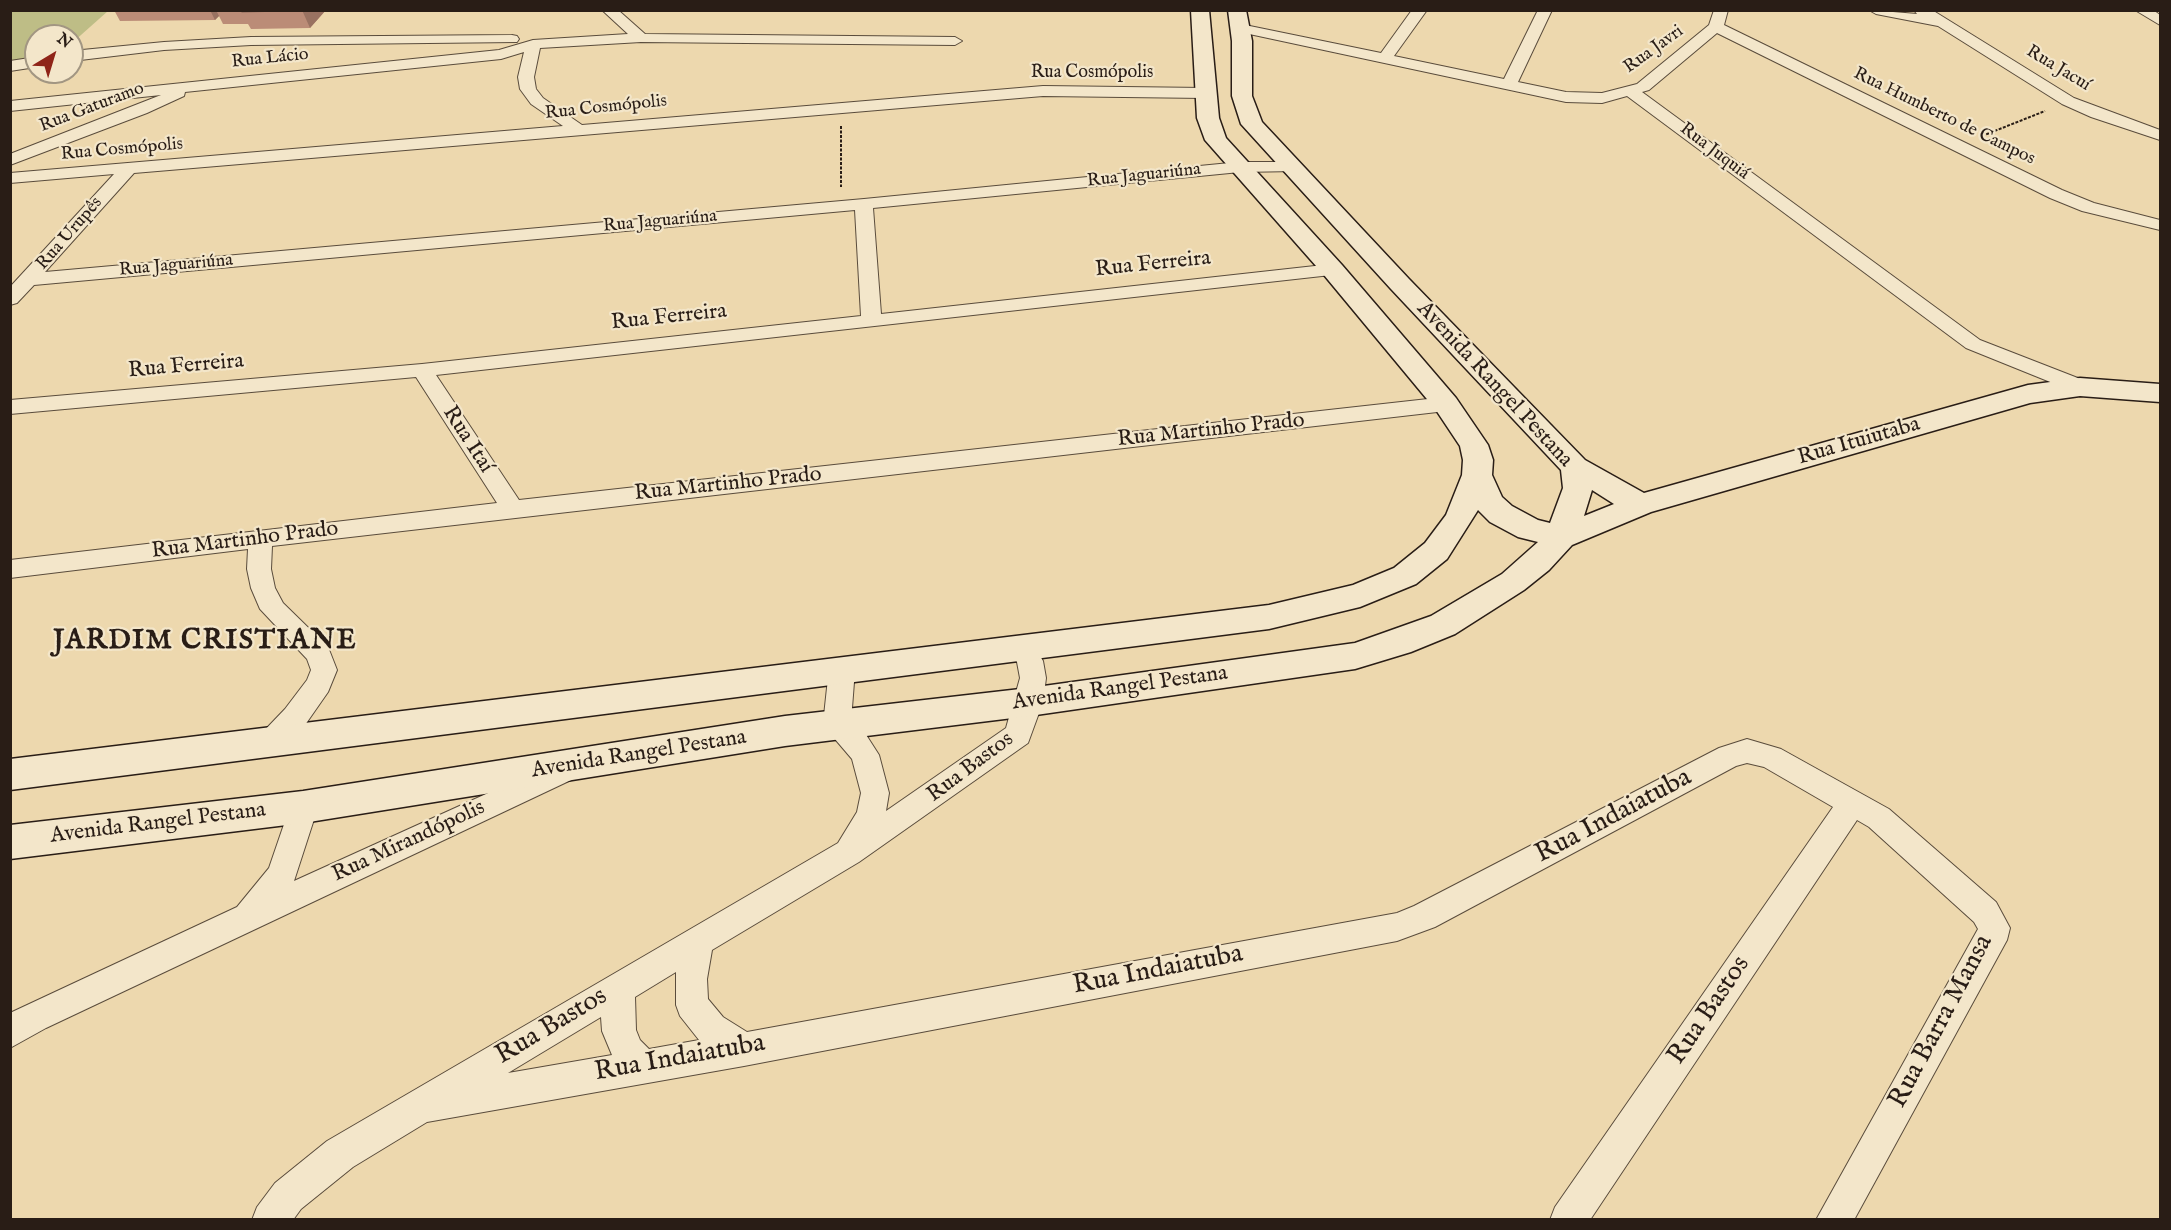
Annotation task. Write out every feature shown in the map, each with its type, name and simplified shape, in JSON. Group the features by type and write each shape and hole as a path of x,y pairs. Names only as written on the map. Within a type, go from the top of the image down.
{"main road":[{"path":"1200,11 1215,21 1239,19"},
{"name":"Avenida Rangel Pestana","path":"10,775 1269,617 1360,595 1405,576 1436,551 1460,518 1477,475 1478,460 1474,445 1446,404 1333,270 1216,140 1208,118 1200,11"},
{"name":"Avenida Rangel Pestana","path":"10,842 303,807 785,731 1029,702 1355,656 1399,643 1443,625 1513,582 1538,562 1561,537 1578,489 1575,467 1252,124 1242,96 1239,19"},
{"name":"Rua Juquiá","path":"2080,387 2160,393"},
{"name":"Rua Ituiutaba","path":"1561,537 1640,505 2028,394 2080,387"},
{"path":"1575,467 1640,505"},
{"path":"1477,475 1489,503 1501,514 1529,529 1561,537"}],"street":[{"path":"609,10 641,38"},
{"path":"1384,58 1420,10"},
{"path":"1509,84 1545,10"},
{"name":"Rua Javri","path":"1629,91 1643,87 1716,27 1720,10"},
{"path":"1876,10 1942,23"},
{"name":"Rua Jacuí","path":"1921,10 2010,63 2068,102 2160,135"},
{"path":"2143,11 2160,21"},
{"path":"1239,19 1384,58 1509,84 1586,98 1615,96 1629,91"},
{"name":"Rua Humberto de Campos","path":"1716,27 1957,146 2088,207 2160,225"},
{"path":"84,55 207,43 348,40 506,38 533,44 641,38 955,41"},
{"path":"322,73 352,65 422,39"},
{"path":"348,40 369,46 405,64"},
{"path":"533,44 526,77 528,89 537,101 577,129"},
{"name":"Rua Lácio","path":"10,106 501,54 533,44"},
{"name":"Rua Gaturamo","path":"10,160 141,110 185,88"},
{"name":"Rua Cosmópolis","path":"10,178 1043,91 1205,93"},
{"name":"Rua Juquiá","path":"1629,91 1646,101 1957,333 1993,353 2080,387"},
{"name":"Rua Jaguariúna","path":"31,279 864,204 1240,166 1290,166"},
{"name":"Rua Urupês","path":"10,299 31,279 128,169"},
{"path":"864,204 871,320"},
{"name":"Rua Ferreira","path":"10,407 422,370 1333,270"},
{"name":"Rua Itaí","path":"422,370 513,509"},
{"name":"Rua Martinho Prado","path":"10,569 513,509 1446,404"},
{"path":"260,540 259,569 263,588 273,609 319,654 324,670 319,684 295,717 272,741"},
{"name":"Rua Bastos","path":"270,1220 288,1196 340,1154 620,986 848,853 919,808 1018,735 1029,702 1033,678 1030,661 1022,647"},
{"path":"837,725 842,669"},
{"name":"Rua Bastos","path":"837,725 865,755 875,793 871,815 848,853"},
{"name":"Rua Indaiatuba","path":"418,1106 641,1065 744,1049 1397,927 1424,917 1729,756 1747,751 1771,757 1853,802"},
{"name":"Rua Mirandópolis","path":"10,1032 34,1017 574,766"},
{"name":"Rua Bastos","path":"1568,1220 1853,802"},
{"name":"Rua Barra Mansa","path":"1834,1220 1991,940 1994,928 1985,912 1879,818 1853,802"},
{"name":"Rua Mirandópolis","path":"244,918 282,875 303,807"},
{"path":"698,941 691,979 692,1005 711,1029 744,1049"},
{"path":"620,986 617,1010 619,1031 628,1052 641,1065"}],"path":[{"path":"1957,146 2068,102"},
{"path":"841,108 842,206"}],"shaded area":[{"path":"11,11 108,11 84,32 84,24 24,24 24,59 11,61"}],"building":[{"path":"243,10 302,10 242,12"}],"district":[{"name":"JARDIM CRISTIANE","path":"205,642"}]}
